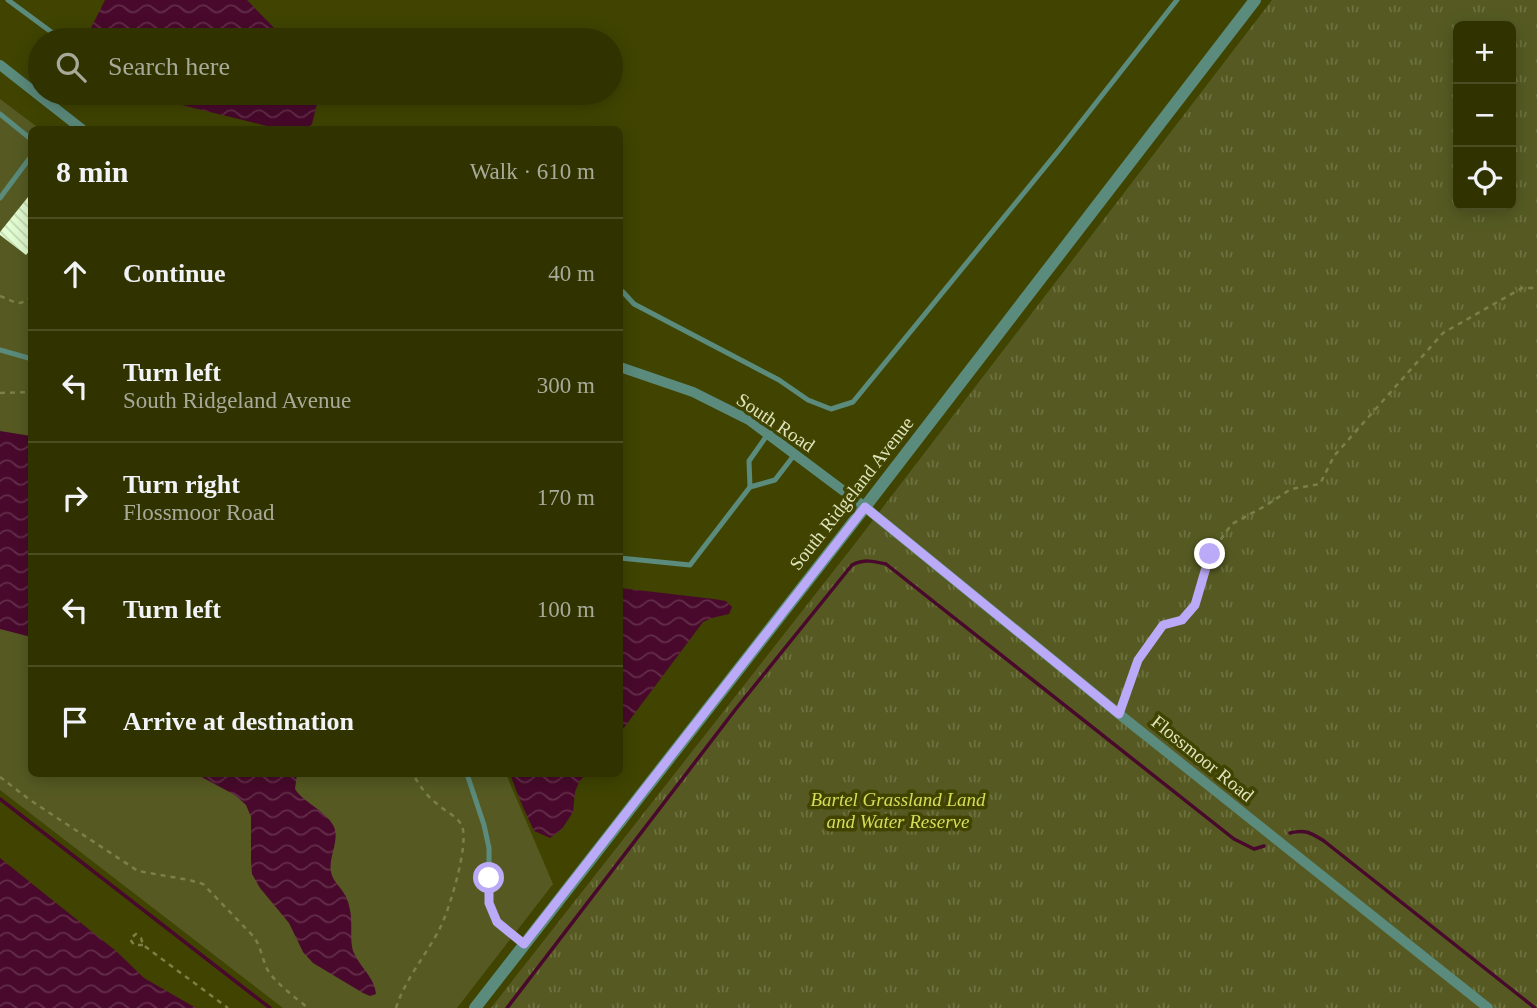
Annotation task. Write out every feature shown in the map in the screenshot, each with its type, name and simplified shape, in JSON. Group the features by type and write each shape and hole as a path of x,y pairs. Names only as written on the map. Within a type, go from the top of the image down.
{"street":[{"name":"South Ridgeland Avenue","path":"475,1008 1255,0"},
{"path":"0,65 28,87"},
{"path":"51,105 78,126"},
{"name":"South Road","path":"623,369 692,392 749,420 865,507"},
{"name":"Flossmoor Road","path":"865,507 1119,714 1488,1008"}],"lane":[{"path":"8,0 46,28"},
{"path":"623,292 635,304 779,380 808,400 831,409 853,402 1059,150 1177,0"},
{"path":"0,114 28,137"},
{"path":"0,198 28,160"},
{"path":"0,350 28,358"},
{"path":"750,487 749,461 768,434"},
{"path":"623,558 690,565 750,487 775,480 795,454"},
{"path":"468,777 489,848 489,903 497,922 524,944"}],"path":[{"path":"1119,714 1138,660 1163,625 1182,620 1195,605 1210,554 1232,524 1291,489 1320,484 1334,456 1443,333 1522,288 1537,288"},
{"path":"0,296 21,303 28,299"},
{"path":"0,393 28,392"},
{"path":"0,777 138,872 203,884 254,937 271,975 309,1008"},
{"path":"397,1008 403,990 442,925 461,863 463,843 461,825 428,796 415,777"},
{"path":"143,945 228,1008"}],"green space":[{"name":"Bartel Grassland Land and Water Reserve","path":"1272,0 1537,0 1537,1008 491,1008 857,541"},
{"path":"0,99 36,126 28,126 28,777 507,777 553,884 457,1008 283,1008 0,790"}],"water":[{"path":"105,0 247,0 274,28 91,28"},
{"path":"182,105 317,105 310,126 267,126"},
{"path":"0,431 28,436 28,636 0,629"},
{"path":"623,588 726,601 732,607 729,614 703,622 623,729"},
{"path":"202,777 297,777 297,792 333,825 336,836 331,872 348,902 354,953 373,983 376,994 370,996 363,993 313,963 303,952 289,923 252,874 251,817 246,805 235,795"},
{"path":"511,777 583,777 575,792 573,812 562,829 550,838 534,831"},
{"path":"0,858 116,951 144,978 196,1008 0,1008"}],"building":[{"path":"28,197 28,253 26,255 0,235"}],"waterway":[{"path":"507,1008 735,710 852,565 861,562 886,564 1234,839 1254,849 1264,846"},
{"path":"0,799 270,1008"},
{"path":"1290,833 1308,832 1324,841 1535,1008"}],"route":[{"path":"489,878 489,903 497,922 524,944 865,507 1119,714 1138,660 1163,625 1182,620 1195,605 1210,554"}]}
